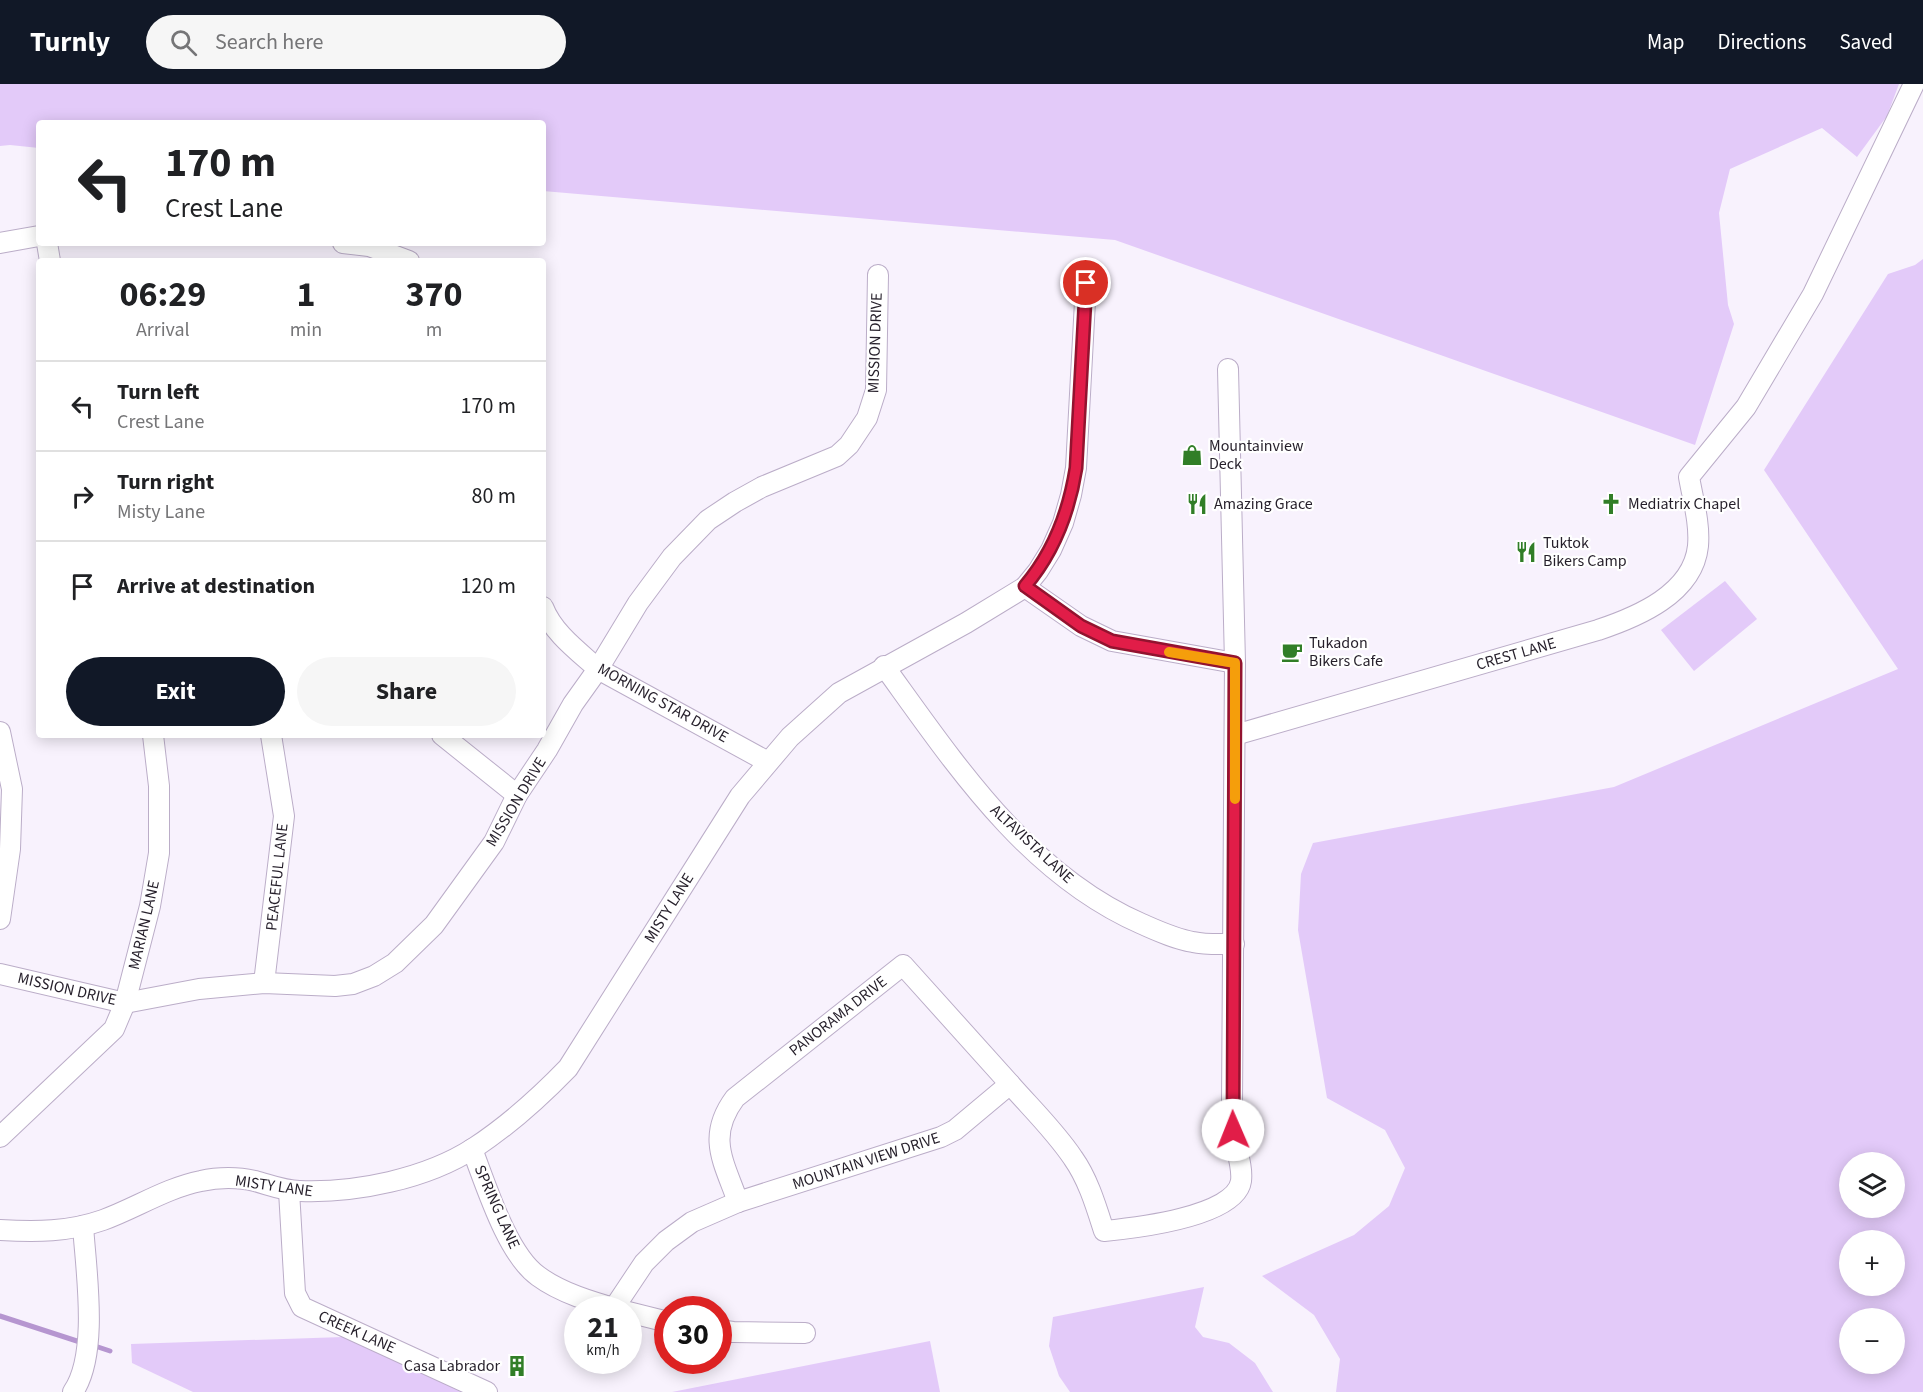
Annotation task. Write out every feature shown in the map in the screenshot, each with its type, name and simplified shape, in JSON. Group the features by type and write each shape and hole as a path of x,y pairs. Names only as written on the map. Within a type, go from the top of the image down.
{"street":[{"name":"CREST LANE","path":"1235,735 1598,630 1646,610 1675,590 1688,574 1696,556 1697,523 1689,477 1746,407 1813,294 1914,84"},
{"path":"0,243 36,237"},
{"path":"350,246 368,253 394,258"},
{"name":"MISSION DRIVE","path":"0,974 125,1003 199,989 264,983 335,986 353,984 374,976 395,963 434,925 494,842 517,795 548,750 573,704 598,669 638,603 672,557 708,520 735,502 762,487 837,456 849,445 867,418 876,390 878,275"},
{"name":"MISTY LANE","path":"0,1230 57,1231 83,1226 104,1220 158,1195 201,1181 217,1179 253,1181 289,1191 327,1192 371,1186 427,1170 472,1149 509,1123 568,1068 740,796 790,737 839,693 884,666 966,623 1025,586 1038,571 1051,550 1063,523 1076,468 1086,283"},
{"path":"1010,1083 1052,1130 1074,1159 1095,1202 1104,1231 1160,1224 1224,1204 1235,1195 1241,1183 1241,1170 1233,1130 1235,663 1228,369"},
{"path":"1025,586 1081,626 1112,641 1235,663"},
{"name":"MORNING STAR DRIVE","path":"546,612 558,631 598,669 768,762"},
{"name":"ALTAVISTA LANE","path":"884,666 952,759 991,806 1036,853 1070,882 1106,906 1168,935 1194,942 1234,944"},
{"path":"0,732 12,789 10,849 0,919"},
{"name":"MARIAN LANE","path":"0,1137 114,1029 125,1003 150,906 159,853 159,786 153,738"},
{"name":"PEACEFUL LANE","path":"264,983 284,816 271,738"},
{"path":"445,738 517,795"},
{"name":"PANORAMA DRIVE","path":"738,1202 719,1146 719,1132 727,1109 735,1098 903,965 1010,1083"},
{"name":"MOUNTAIN VIEW DRIVE","path":"628,1296 644,1263 666,1241 692,1222 738,1202 941,1137 956,1130 1010,1083"},
{"name":"SPRING LANE","path":"472,1149 507,1235 527,1266 537,1276 575,1296"},
{"name":"CREEK LANE","path":"289,1191 295,1293 302,1306 487,1392"},
{"path":"73,1392 84,1365 89,1328 83,1226"},
{"path":"732,1332 805,1333"}],"shaded area":[{"path":"0,84 1899,84 1887,116 1857,157 1822,128 1730,169 1719,213 1728,305 1734,324 1695,445 1115,240 546,191 546,120 36,120 36,148 0,146"},
{"path":"1923,259 1923,1392 1336,1392 1340,1359 1314,1315 1262,1276 1354,1235 1389,1206 1405,1168 1385,1130 1327,1098 1298,930 1301,874 1313,843 1614,787 1898,669 1764,470 1888,274 1915,265"},
{"path":"1725,581 1757,619 1694,671 1661,630"},
{"path":"1204,1287 1195,1327 1203,1337 1229,1343 1255,1363 1273,1392 1070,1392 1059,1376 1049,1346 1053,1317"},
{"path":"343,1337 465,1392 193,1392 132,1363 131,1344"},
{"path":"930,1341 940,1392 672,1392"}],"waterway":[{"path":"0,1316 83,1343"},
{"path":"92,1345 110,1351"}],"slow traffic":[{"path":"1169,652 1235,663 1235,799"}],"place":[{"name":"Mountainview Deck","path":"1192,455"},
{"name":"Amazing Grace","path":"1197,504"},
{"name":"Mediatrix Chapel","path":"1611,504"},
{"name":"Tuktok Bikers Camp","path":"1526,552"},
{"name":"Tukadon Bikers Cafe","path":"1292,652"},
{"name":"Casa Labrador","path":"517,1366"}],"route":[{"path":"1086,283 1076,468 1071,495 1063,523 1051,550 1025,586 1081,626 1112,641 1235,663 1233,1130"}]}
